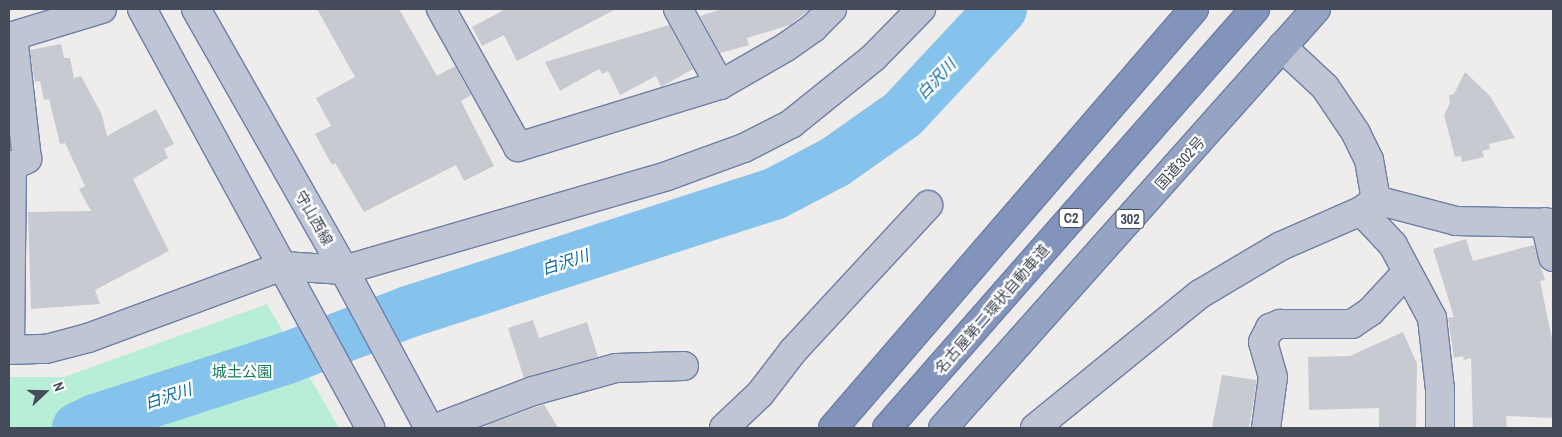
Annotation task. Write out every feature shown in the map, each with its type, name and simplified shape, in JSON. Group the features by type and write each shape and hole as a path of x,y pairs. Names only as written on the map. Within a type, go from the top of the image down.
{"highway":[{"path":"833,428 1194,9"},
{"name":"名古屋第二環状自動車道","path":"887,428 1255,9"},
{"name":"国道302号","path":"943,428 1316,9"}],"main road":[{"path":"142,9 337,364 370,428"},
{"name":"守山西線","path":"196,9 361,300 429,428"}],"street":[{"path":"102,9 11,37 26,159 12,166 9,350 46,350 88,338 283,266 344,270 667,176 744,148 791,124 873,58 921,9"},
{"path":"441,9 518,147 720,85 806,33 832,9"},
{"path":"678,9 720,85"},
{"path":"1282,47 1325,87 1352,126 1369,160 1369,206 1393,245 1432,318 1440,389 1440,428"},
{"path":"724,428 760,394 792,351 928,206"},
{"path":"1035,428 1200,294 1281,246 1369,206 1456,221 1549,222 1553,257"},
{"path":"1266,428 1273,377 1264,342 1270,328 1280,324 1352,324 1371,311 1407,272"},
{"path":"436,428 534,391 616,368 684,366"}],"green space":[{"name":"城土公園","path":"267,304 339,428 9,428 9,377 64,377"}],"building":[{"path":"317,9 399,9 437,76 455,66 471,95 461,101 494,166 464,181 456,165 364,212 335,163 332,165 315,134 331,126 316,98 355,77"},
{"path":"506,9 616,9 517,61 504,35 482,46 472,27"},
{"path":"722,9 810,9 790,25 747,38 749,45 720,53 700,16"},
{"path":"669,25 693,69 661,87 656,76 620,95 608,71 602,74 599,69 560,91 545,62"},
{"path":"61,44 64,58 70,58 74,78 81,76 102,115 107,136 156,109 174,144 164,149 168,158 133,179 169,251 95,290 100,304 31,309 28,212 91,211 79,189 85,186 65,143 60,144 49,99 44,100 40,81 35,82 33,73 30,50"},
{"path":"1465,72 1490,96 1515,138 1489,144 1490,149 1482,151 1484,157 1462,162 1461,156 1455,157 1444,115 1450,103 1449,95 1454,94"},
{"path":"1466,239 1473,261 1534,245 1545,280 1540,281 1553,344 1553,418 1506,416 1507,428 1473,428 1471,358 1464,360 1463,356 1454,358 1448,318 1454,317 1433,249"},
{"path":"533,320 539,338 587,322 598,357 524,378 508,328"},
{"path":"1403,332 1417,364 1416,428 1379,428 1379,408 1309,410 1308,357 1350,356"},
{"path":"1222,375 1257,380 1249,428 1212,428"},
{"path":"544,404 558,428 483,428 492,423"}],"waterway":[{"name":"白沢川","path":"78,428 95,420 287,358 408,312 774,194 835,162 903,114 1001,9"}]}
